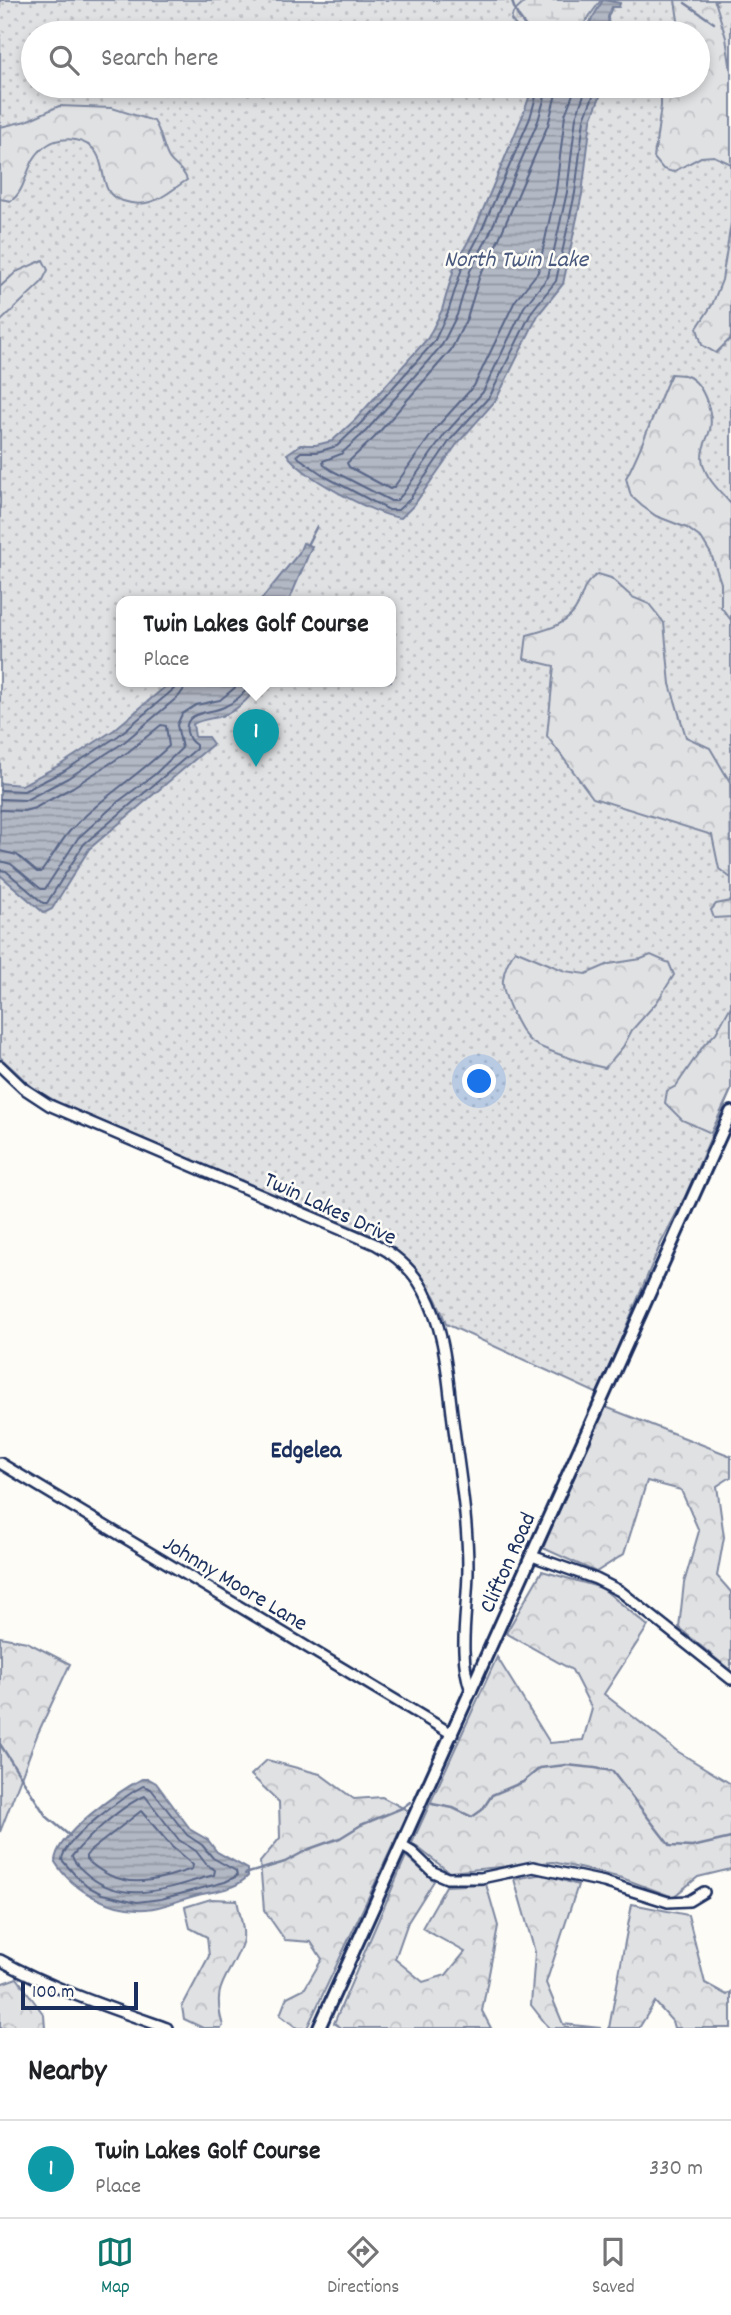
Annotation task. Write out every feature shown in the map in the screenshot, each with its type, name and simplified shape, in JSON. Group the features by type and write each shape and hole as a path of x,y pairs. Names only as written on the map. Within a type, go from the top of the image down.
{"main road":[{"name":"Clifton Road","path":"319,2028 731,1112"}],"street":[{"name":"Twin Lakes Drive","path":"0,1066 23,1088 49,1105 375,1244 396,1257 415,1276 435,1314 444,1350 467,1532 465,1667 471,1691"},
{"name":"Johnny Moore Lane","path":"0,1463 452,1734"},
{"path":"532,1556 596,1579 620,1591 731,1679"},
{"path":"402,1846 433,1872 447,1878 481,1878 533,1867 604,1882 668,1902 689,1901 704,1892"},
{"path":"0,1960 88,2000 167,2028"}],"green space":[{"path":"0,0 731,0 731,1090 685,1197 661,1243 598,1394 446,1324 435,1297 420,1274 389,1245 376,1237 66,1107 33,1088 0,1057"},
{"path":"527,0 601,0 586,21 512,21 513,13"},
{"path":"675,0 714,0 716,4 726,38 731,71 731,164 714,156 701,157 673,172 663,169 654,158 661,98 710,98 710,21 678,20"},
{"path":"59,106 112,108 154,121 169,158 184,173 187,180 165,196 147,203 123,201 107,189 96,152 88,145 65,139 52,143 35,157 17,196 11,201 0,199 0,127 26,121"},
{"path":"731,223 731,338 716,353 702,345 697,328 712,305 722,280"},
{"path":"43,260 48,270 42,282 0,322 0,287 16,272"},
{"path":"671,374 685,375 693,380 707,401 710,426 702,460 711,481 731,504 731,620 721,607 721,583 711,554 702,539 687,528 656,516 642,506 631,496 626,478"},
{"path":"598,574 611,578 632,597 649,604 664,623 670,684 686,737 710,748 730,782 731,878 719,869 712,835 593,798 547,736 554,666 524,659 527,635 556,626 569,617 578,605 587,584"},
{"path":"731,901 731,917 714,918 711,910 716,904"},
{"path":"515,950 565,971 586,974 609,964 651,955 669,963 674,975 657,1002 632,1030 623,1047 605,1068 543,1048 525,1035 503,986 506,968"},
{"path":"731,1006 731,1090 711,1133 682,1120 665,1103 667,1091 676,1086 704,1045 716,1033"},
{"path":"603,1406 731,1456 731,1477 717,1486 724,1537 717,1576 731,1592 731,1671 679,1628 684,1583 699,1531 681,1490 647,1481 624,1554 596,1572 543,1548"},
{"path":"542,1571 602,1588 648,1626 604,1694 677,1751 731,1784 731,1869 698,1877 673,1897 622,1878 553,1862 449,1872 412,1843 497,1657 550,1743 583,1740 592,1709 572,1670 506,1633"},
{"path":"0,1637 27,1642 70,1664 38,1733 0,1832"},
{"path":"267,1760 320,1774 354,1799 382,1797 409,1811 307,2028 297,2028 280,2015 287,1997 305,1988 322,1959 311,1942 285,1940 264,1910 260,1862 280,1838 279,1802 251,1775"},
{"path":"406,1856 434,1881 408,1922 395,1959 423,1982 446,1975 465,1952 422,1928 446,1886 486,1884 498,1926 482,2011 491,2028 342,2028 334,2023"},
{"path":"543,1874 578,1885 546,1983 563,2024 601,2028 549,2028 531,2005 535,1952 514,1879"},
{"path":"211,1899 237,1900 243,1933 242,1943 220,1990 221,2028 203,2028 184,2019 182,2007 209,1956 207,1937 190,1928 185,1907"},
{"path":"632,1904 688,1915 705,1983 727,1995 731,1992 731,2028 674,2028 672,2021 655,2002 639,2028 609,2028"},
{"path":"17,1978 44,2015 45,2028 0,2028 0,1984"}],"water":[{"path":"603,0 620,3 619,7 612,7 608,21 591,21"},
{"name":"North Twin Lake","path":"529,98 599,98 591,120 582,194 563,284 538,315 496,400 457,444 414,505 401,518 374,510 322,483 287,454 300,445 332,441 355,420 428,338 442,310 455,265 474,231"},
{"path":"303,543 312,546 291,596 264,596 299,553"},
{"path":"165,687 257,687 232,711 193,724 195,737 208,737 213,744 89,849 52,909 44,913 0,875 0,783 22,785 60,765 114,730"},
{"path":"142,1779 156,1783 191,1830 208,1840 217,1852 248,1869 248,1876 224,1889 146,1909 106,1903 72,1882 55,1862 65,1839 104,1803"}],"waterway":[{"path":"512,0 521,21"},
{"path":"685,3 714,23"},
{"path":"307,545 317,526"},
{"path":"0,1744 46,1816 70,1836"},
{"path":"432,1804 453,1808 472,1817 482,1810 492,1795 523,1782 540,1768 566,1765 595,1768 612,1771 670,1846 692,1847 731,1838"},
{"path":"245,1874 285,1862 309,1849 340,1838 410,1802"}],"place":[{"name":"Twin Lakes Golf Course","path":"256,767"}],"district":[{"name":"Edgelea","path":"306,1449"}]}
